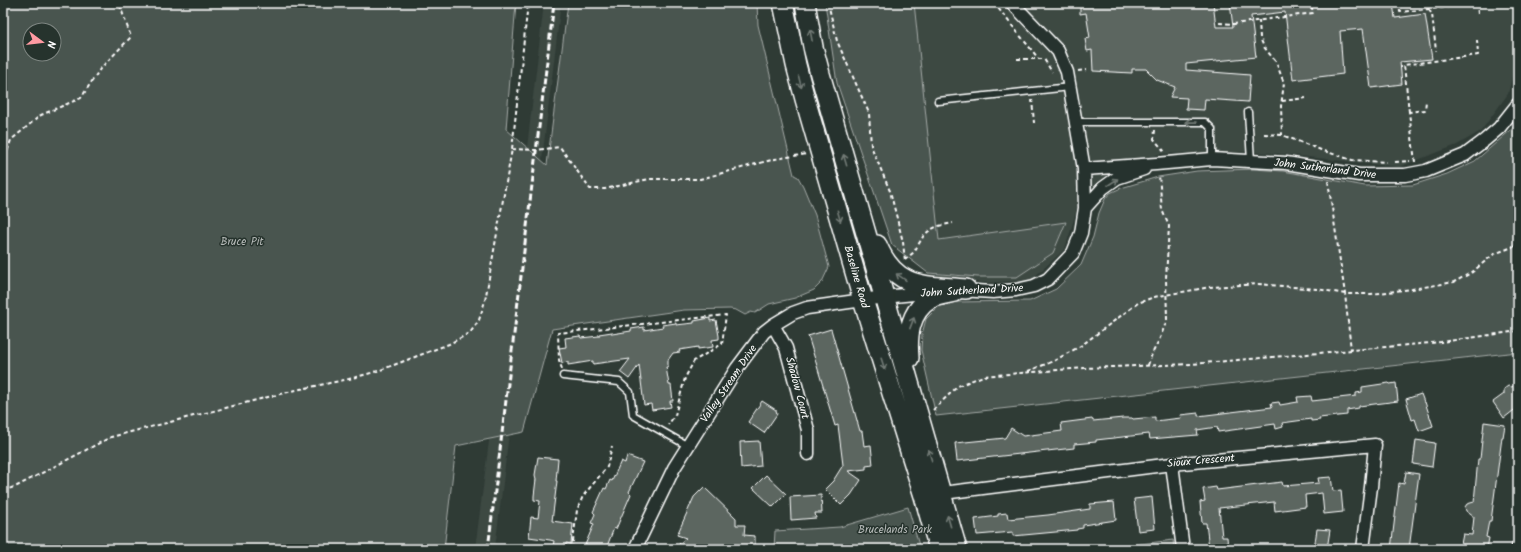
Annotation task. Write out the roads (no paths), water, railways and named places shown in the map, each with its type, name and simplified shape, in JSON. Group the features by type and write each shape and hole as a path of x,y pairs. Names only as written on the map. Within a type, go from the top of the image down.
{"main road":[{"name":"Baseline Road","path":"783,3 796,65 863,300 933,494 957,549"},
{"name":"Baseline Road","path":"805,3 810,34 820,74 884,297 923,407 939,549"},
{"path":"856,198 882,258 891,270 915,284 966,289"},
{"path":"923,407 908,344 908,332 911,323 922,306 930,299 966,289"}],"street":[{"name":"John Sutherland Drive","path":"884,297 966,289 993,292 1016,290 1034,286 1048,279 1073,253 1081,233 1085,208 1084,169 1070,87 1063,61 1058,51 1012,3"},
{"name":"John Sutherland Drive","path":"1085,208 1103,188 1117,178 1158,168 1212,159 1286,163 1366,176 1405,175 1416,167 1426,171 1465,155 1499,128 1518,104"},
{"name":"John Sutherland Drive","path":"1084,169 1158,168"},
{"name":"Valley Stream Drive","path":"635,549 674,468 737,368 764,332 793,312 808,308 884,297"},
{"name":"Shadow Court","path":"773,325 786,348 808,430 808,454"},
{"name":"Sioux Crescent","path":"933,494 1172,464 1375,445 1363,549"},
{"path":"1172,464 1183,549"}],"lane":[{"path":"938,100 1070,87"},
{"path":"1248,112 1251,161"},
{"path":"1075,122 1204,122 1212,129 1212,159"},
{"path":"563,376 619,382 630,392 633,415 688,446"}],"railway":[{"path":"488,549 554,3"}],"park label":[{"name":"Bruce Pit","path":"242,242"},
{"name":"Brucelands Park","path":"895,530"}]}
